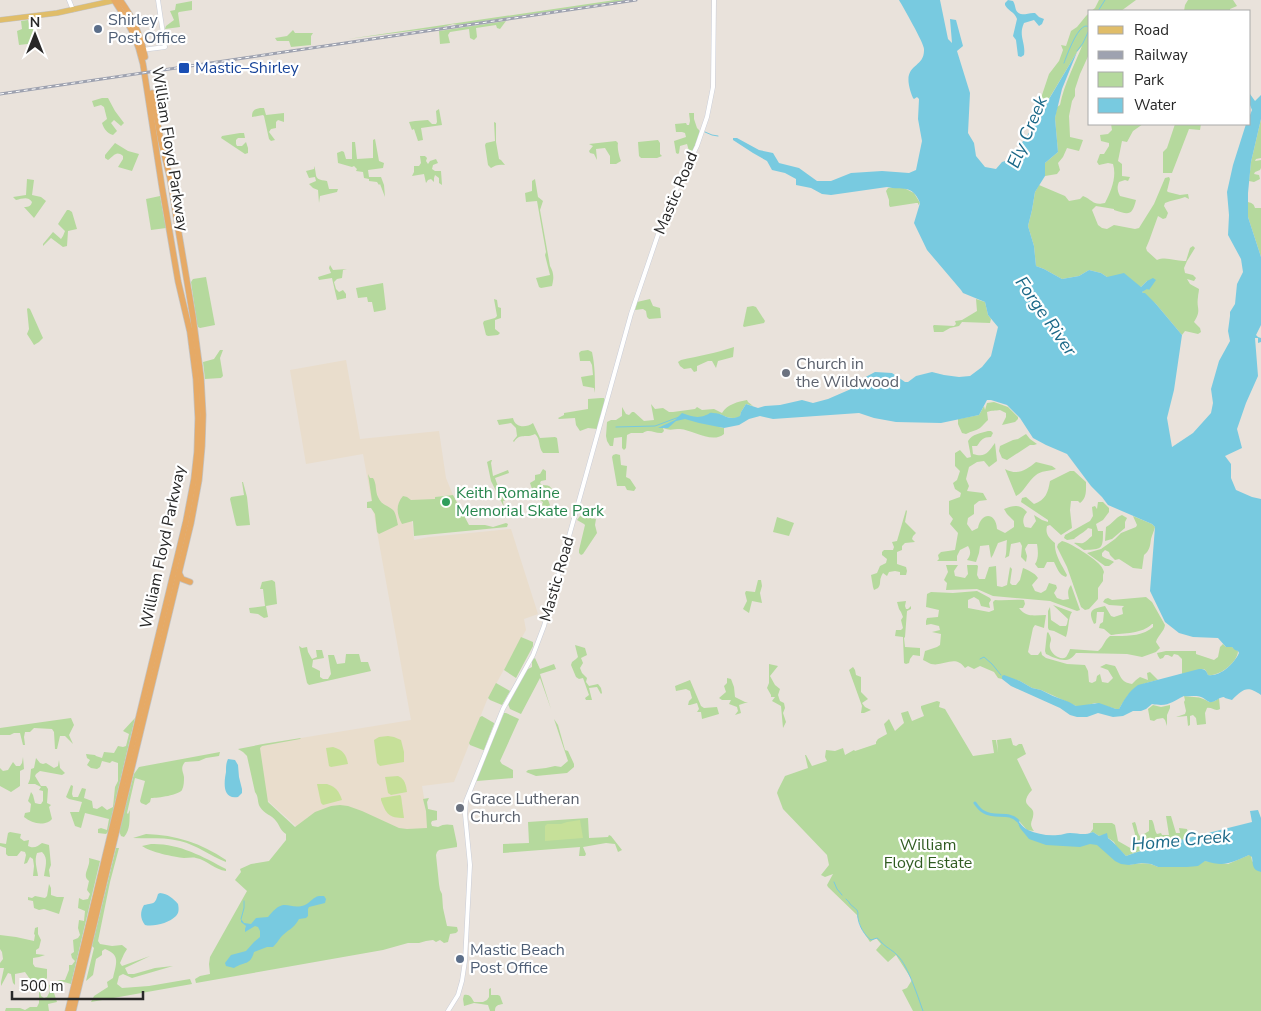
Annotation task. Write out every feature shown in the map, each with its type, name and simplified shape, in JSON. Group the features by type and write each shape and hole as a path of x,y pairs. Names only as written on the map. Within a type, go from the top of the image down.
{"highway":[{"name":"William Floyd Parkway","path":"73,1011 197,494 202,438 202,384 171,183 142,50 115,0"},
{"name":"William Floyd Parkway","path":"68,1011 183,534 196,465 198,412 193,351 178,281 160,175 140,36 120,0"},
{"path":"172,246 180,273 187,278"},
{"path":"178,281 185,287 193,317"},
{"path":"174,550 178,548 183,534"},
{"path":"178,577 175,577 184,537 183,534"}],"main road":[{"path":"69,0 73,10"},
{"path":"0,20 34,17 115,0"},
{"path":"142,50 165,47 158,0"},
{"name":"Mastic Road","path":"448,1011 458,996 465,960 470,865 465,814 466,801 503,709 533,655 544,626 631,314 666,211 702,133 710,108 713,87 714,0"}],"shaded area":[{"path":"346,360 360,439 439,431 446,478 453,495 435,497 412,520 414,540 511,529 538,614 524,619 526,630 487,700 454,782 422,786 430,832 402,830 380,820 308,817 297,827 266,799 258,745 411,720 363,454 306,464 290,370"}],"green space":[{"path":"615,0 627,0 348,39"},
{"path":"1099,0 1136,0 1122,10 1092,10"},
{"path":"1188,0 1233,0 1237,6 1230,10 1184,10"},
{"path":"192,1 192,10 178,13 180,27 165,29 174,20 170,11 175,10 176,4"},
{"path":"1088,14 1088,56 1075,89 1075,96 1069,116 1070,137 1083,140 1079,151 1067,148 1058,163 1060,170 1057,174 1045,176 1045,163 1058,152 1055,118 1057,107 1060,105 1082,46 1032,127 1031,116 1042,95 1049,74 1059,61 1063,50 1061,45 1066,46 1071,31"},
{"path":"28,20 30,28 33,28 36,43 19,45 17,31 22,29 21,21"},
{"path":"506,21 500,29 496,25 476,28 477,37 474,40 470,38 469,29 450,32 448,35 450,43 440,44 439,31"},
{"path":"293,30 295,33 313,33 311,45 291,47 289,41 277,41 275,38 287,36"},
{"path":"108,98 124,123 121,126 114,120 111,123 117,131 113,135 106,130 102,123 107,119 104,107 101,105 94,107 92,101"},
{"path":"260,108 264,108 266,115 284,113 284,122 278,120 276,128 271,129 269,132 275,140 271,141 269,139 263,115 252,117 252,113"},
{"path":"439,109 442,125 421,128 423,140 418,141 414,129 412,130 409,122 428,120 432,124 436,124 436,111"},
{"path":"689,113 694,113 694,119 700,133 693,151 689,151 687,144 680,146 678,154 676,153 674,141 686,137 685,133 676,132 675,124 686,123 689,125"},
{"path":"1261,119 1261,158 1255,161 1261,160 1261,168 1254,174 1259,175 1260,179 1254,182 1249,181 1251,162"},
{"path":"494,122 496,123 496,142 499,159 505,165 491,168 488,165 485,145 495,141"},
{"path":"1111,125 1142,125 1133,131 1127,142 1122,141 1118,161 1122,164 1122,176 1130,177 1128,181 1119,182 1119,194 1120,196 1136,200 1133,209 1129,213 1096,206 1092,210 1098,225 1107,229 1114,225 1139,228 1154,204 1165,178 1169,177 1170,179 1168,192 1180,195 1188,194 1189,199 1185,197 1165,203 1164,206 1168,213 1166,218 1163,219 1158,216 1146,248 1157,260 1186,261 1190,248 1193,246 1195,248 1184,268 1185,273 1196,278 1194,281 1187,279 1190,284 1199,289 1198,312 1194,322 1200,328 1201,332 1198,334 1185,331 1182,335 1156,304 1143,294 1142,292 1147,288 1149,290 1147,281 1141,287 1089,270 1079,276 1062,279 1036,266 1034,246 1028,226 1035,192 1039,185 1065,196 1069,201 1080,199 1083,196 1095,203 1105,203 1113,184 1114,169 1113,164 1099,165 1097,162 1100,154 1104,154 1109,146 1109,143 1101,141 1100,135 1108,134 1112,130"},
{"path":"1175,125 1201,125 1200,130 1189,129 1172,173 1163,173 1163,152 1167,148"},
{"path":"244,133 245,138 238,138 236,144 237,146 242,146 246,142 248,153 245,154 221,138 222,136"},
{"path":"375,139 379,161 384,163 383,168 368,170 369,177 381,177 385,197 380,184 364,178 363,172 356,171 357,169 354,166 338,163 337,153 342,151 346,159 352,159 352,142 355,142 357,159 373,158 373,140"},
{"path":"658,140 662,156 657,158 641,158 639,156 638,142"},
{"path":"616,141 621,161 616,164 610,164 610,156 605,148 596,149 597,160 594,154 589,151 593,146 589,144"},
{"path":"115,143 128,151 139,154 132,171 118,167 123,159 121,154 115,154 108,160 105,158 105,155"},
{"path":"420,156 427,158 428,164 436,159 438,163 433,165 432,169 441,171 442,185 439,183 439,178 435,175 434,182 431,179 426,183 424,174 412,176 414,166 419,166 421,163"},
{"path":"314,166 317,178 327,181 329,189 338,189 337,192 320,196 319,203 318,190 309,184 316,181 315,177 309,178 306,171 314,169"},
{"path":"27,179 34,180 32,195 41,197 46,201 34,218 24,207 32,202 29,199 16,200 13,197 26,195"},
{"path":"535,179 538,197 543,201 540,210 553,276 552,286 541,288 536,278 550,275 537,201 526,202 525,193 532,191 532,181"},
{"path":"902,187 914,193 920,203 918,205 916,203 890,207 886,191 888,188"},
{"path":"160,196 166,228 151,230 146,199"},
{"path":"1248,202 1253,204 1255,208 1261,208 1261,257 1248,217"},
{"path":"67,210 72,212 77,229 68,231 67,246 63,247 51,238 43,246 53,232 61,239 63,236 65,231 58,224"},
{"path":"330,265 333,270 347,269 343,270 342,278 334,282 336,289 339,292 343,290 346,298 337,300 332,278 319,280 318,277 331,273"},
{"path":"206,277 215,325 200,328 197,324 191,282 193,279"},
{"path":"383,283 386,309 374,312 372,302 368,302 367,297 358,298 356,288"},
{"path":"494,299 497,300 498,307 501,308 501,318 495,320 495,329 500,333 488,336 486,335 483,323 497,316"},
{"path":"650,299 653,306 660,308 661,318 649,319 646,311 643,309 635,310 637,302"},
{"path":"976,299 985,302 991,319 990,323 962,322 959,326 943,332 934,332 934,325 954,326 956,324 955,321 962,320 977,311"},
{"path":"747,307 756,307 765,321 764,323 744,327"},
{"path":"28,308 43,338 34,345 27,334 29,329"},
{"path":"734,347 733,357 718,361 716,368 712,361 708,361 697,366 697,371 694,372 691,368 684,369 678,362 681,360"},
{"path":"220,350 223,350 220,358 223,376 221,378 205,379 203,362 214,359"},
{"path":"588,350 592,352 593,357 595,393 594,388 583,386 581,377 593,375 590,361 580,361 579,353"},
{"path":"604,398 605,401 597,429 588,428 580,431 576,425 575,418 558,418 564,415 564,413 588,409 588,399"},
{"path":"747,400 753,406 746,404 740,417 730,418 720,414 719,427 724,428 724,434 719,437 714,438 680,429 670,430 663,428 664,431 662,433 648,431 627,435 626,448 624,450 622,448 622,437 614,438 613,446 610,446 607,441 607,422 622,416 622,407 626,414 629,415 634,412 644,421 654,420 651,404 655,409 663,408 669,412 695,409 697,407 702,410 714,409 722,413 730,405"},
{"path":"994,402 1008,407 1018,419 1015,422 1002,425 1006,413 1000,410 989,411 987,412 988,420 980,428 966,434 962,433 958,419 979,415 984,406 985,410 987,403"},
{"path":"513,418 516,424 521,426 533,423 540,438 557,438 559,453 543,453 535,434 521,436 514,442 517,436 516,428 511,423 499,425 497,420"},
{"path":"988,431 993,433 991,437 982,439 977,446 972,446 973,454 984,455 995,443 997,461 989,467 984,461 977,462 969,467 966,479 969,486 967,491 983,493 987,500 979,501 974,505 974,514 968,518 967,524 972,531 978,528 982,519 988,516 994,519 997,529 1005,533 1014,527 1014,521 1004,509 1014,506 1019,506 1027,512 1023,519 1025,527 1031,528 1036,521 1034,515 1048,522 1048,520 1021,502 1022,498 1026,497 1034,504 1038,502 1046,495 1050,481 1070,471 1074,471 1086,482 1084,499 1080,503 1078,501 1071,501 1072,528 1061,535 1050,525 1047,526 1047,534 1055,543 1057,555 1067,575 1066,577 1060,573 1054,562 1047,562 1044,568 1038,568 1035,564 1038,557 1037,544 1028,544 1025,549 1026,562 1021,557 1022,546 1020,542 1011,544 1009,556 1005,558 1007,540 998,543 991,558 989,545 980,546 976,562 967,560 970,553 968,546 960,550 957,561 937,561 939,559 938,555 941,552 955,550 958,533 950,524 953,519 949,514 949,501 960,497 961,493 955,489 953,483 957,480 960,471 955,466 955,453 960,450 967,458 971,457 968,441 974,435"},
{"path":"1026,434 1037,444 1030,445 1007,460 1002,458 999,451 1000,446"},
{"path":"616,454 620,455 621,465 627,466 626,477 630,479 636,488 634,491 627,490 625,486 617,486 612,457"},
{"path":"492,460 493,476 508,470 509,473 495,478 500,492 507,493 511,498 503,501 504,507 491,481 487,462"},
{"path":"1036,462 1052,466 1056,469 1038,474 1016,496 1005,469 1018,472 1025,470"},
{"path":"543,469 546,471 546,480 540,483 549,486 555,496 547,497 554,516 536,512 541,508 543,502 536,498 532,500 533,497 529,491 532,489 530,483 535,480 535,475 540,474"},
{"path":"368,474 374,480 380,500 394,511 398,525 379,534 377,532 375,514 371,508 367,508 367,502 372,501"},
{"path":"242,482 247,497 250,525 237,526 230,499 231,497 244,495"},
{"path":"453,495 469,525 493,527 506,523 508,524 507,527 414,536 413,521 402,524 398,510 400,499 403,496 411,500 435,499 435,497"},
{"path":"1098,502 1103,502 1109,508 1109,512 1103,520 1096,524 1098,531 1103,531 1103,542 1098,549 1084,550 1074,543 1085,542 1092,536 1092,529 1088,528 1074,539 1067,540 1064,538 1065,535 1090,521 1093,516 1092,507 1095,506 1097,509"},
{"path":"906,510 905,522 916,533 912,539 915,542 905,543 902,546 902,550 897,552 897,564 906,567 906,575 900,575 900,572 895,571 889,572 887,576 883,573 878,588 874,590 871,575 877,573 880,566 886,563 887,559 882,555 882,552 884,550 893,550 892,542 897,541"},
{"path":"1122,515 1127,518 1125,528 1112,539 1105,541 1106,527"},
{"path":"580,516 596,519 597,533 581,555 579,550 585,525 577,520"},
{"path":"1133,516 1155,527 1149,548 1144,555 1142,569 1133,568 1119,559 1115,560 1105,550 1102,556 1114,562 1109,566 1105,566 1087,553 1101,549 1121,533 1136,527"},
{"path":"777,517 794,523 789,536 773,532"},
{"path":"1062,541 1088,555 1097,562 1104,572 1103,581 1098,588 1098,599 1089,609 1085,610 1081,607 1067,567 1057,547"},
{"path":"946,565 958,565 954,571 955,576 965,578 968,574 967,565 977,565 979,579 985,579 989,567 996,566 997,586 1002,587 1007,585 1010,567 1012,569 1010,583 1012,585 1016,585 1020,580 1023,568 1038,578 1032,585 1035,591 1041,593 1046,590 1049,583 1056,585 1057,588 1054,593 1057,598 1069,599 1068,590 1071,585 1080,610 1077,611 1050,601 993,596 977,589 946,590 947,583 944,580 948,572"},
{"path":"272,580 275,582 277,604 266,606 268,617 264,618 258,614 250,613 249,608 265,606 263,589 260,589 262,582"},
{"path":"758,580 761,580 760,593 762,603 752,601 749,613 743,609 747,601 745,593 746,591 755,592"},
{"path":"977,591 990,598 990,608 981,606 979,600 974,597 968,600 968,608 989,612 994,610 993,602 995,600 1024,600 1023,608 1019,608 1022,611 1031,615 1046,615 1044,628 1035,625 1033,628 1028,652 1031,655 1038,655 1041,651 1042,655 1046,658 1067,664 1085,665 1088,671 1089,682 1092,683 1096,681 1097,676 1100,674 1102,682 1108,683 1113,678 1108,670 1100,667 1106,664 1115,666 1121,678 1128,683 1132,684 1140,677 1148,680 1147,673 1150,672 1158,680 1134,689 1119,709 1095,703 1076,706 1041,690 1032,688 1020,681 1002,676 1002,679 998,678 994,672 980,666 974,669 968,666 965,668 953,661 931,664 923,660 925,651 940,645 941,634 932,632 940,630 939,626 926,625 927,618 938,617 939,610 926,607 927,594 931,592"},
{"path":"1146,597 1152,602 1165,625 1156,642 1160,648 1156,652 1142,657 1127,654 1076,653 1073,657 1066,660 1046,654 1048,632 1051,639 1052,652 1062,658 1066,657 1070,649 1098,651 1110,636 1144,633 1153,627 1153,624 1143,630 1111,635 1104,629 1099,628 1103,622 1104,612 1097,612 1096,623 1094,624 1091,613 1094,609 1105,606 1111,616 1114,617 1123,614 1122,608 1124,606 1109,605 1103,602 1105,599"},
{"path":"906,601 906,609 911,606 911,609 907,611 905,647 920,648 920,656 913,655 909,663 906,664 904,663 903,637 895,636 896,630 903,628 901,620 903,617 897,602"},
{"path":"1053,605 1072,612 1066,637 1048,628 1048,611 1050,607 1051,620 1060,626 1066,626 1067,624 1068,619"},
{"path":"521,637 533,642 533,646 516,678 504,670"},
{"path":"1223,644 1238,651 1237,655 1227,668 1212,675 1208,675 1204,669 1182,674 1182,659 1178,655 1174,654 1172,657 1165,655 1160,659 1157,653 1166,651 1196,651 1196,654 1214,660 1218,657 1220,647"},
{"path":"575,645 585,648 587,655 581,658 583,663 580,668 587,678 586,682 589,686 598,684 601,688 601,694 597,687 589,688 592,700 586,700 585,698 589,695 583,678 579,679 576,677 571,665 578,657"},
{"path":"299,646 302,648 307,647 312,659 317,657 316,650 322,650 324,658 313,660 312,667 320,671 320,677 323,679 328,679 331,674 328,655 334,655 337,664 345,663 346,654 359,654 361,662 368,662 371,671 309,685"},
{"path":"535,658 540,669 554,664 556,669 540,674 551,709 540,678 521,714 510,709 508,704 526,670 532,667 532,660"},
{"path":"769,664 778,666 770,676 775,685 780,689 778,695 780,701 784,703 783,713 786,722 783,728 781,706 772,701 775,697 771,697 767,688 769,683"},
{"path":"853,667 856,675 861,677 861,692 868,699 862,703 871,710 864,713 861,713 862,706 849,670"},
{"path":"727,678 731,679 735,697 748,702 739,705 741,713 735,715 738,711 737,707 729,704 731,700 719,698 726,692 724,686 727,683"},
{"path":"690,680 701,706 704,708 717,707 719,714 702,719 701,712 697,712 699,709 697,703 688,705 692,698 690,691 686,689 676,691 675,686"},
{"path":"496,683 510,691 502,705 488,698"},
{"path":"1184,696 1199,698 1209,702 1219,698 1220,709 1207,708 1205,713 1206,724 1197,725 1196,718 1193,715 1190,716 1190,725 1188,726 1187,716 1176,717 1185,714"},
{"name":"William Floyd Estate","path":"937,701 940,702 939,707 945,709 973,756 994,753 992,740 996,740 998,752 997,740 1011,738 1013,745 1022,744 1026,754 1017,759 1032,790 1027,796 1026,801 1033,811 1031,825 1034,831 1027,830 1017,821 1027,833 1098,844 1129,865 1144,863 1158,867 1205,861 1228,864 1251,855 1252,861 1261,870 1261,1011 913,1011 902,990 907,988 912,980 896,955 888,962 876,950 881,944 876,938 870,942 861,928 857,915 828,887 827,885 833,874 825,877 821,875 829,865 827,855 783,809 777,793 785,776 808,768 805,755 812,766 827,761 825,757 826,750 835,751 843,748 845,755 854,750 876,744 878,739 887,734 884,724 889,719 895,731 904,723 901,713 908,711 912,721 924,716 921,706"},
{"path":"1153,705 1161,707 1170,705 1167,715 1167,726 1163,718 1154,721 1150,720 1148,709"},
{"path":"504,713 519,719 500,761 513,770 513,778 477,781 476,779"},
{"path":"482,716 494,723 484,750 469,743"},
{"path":"71,718 74,725 69,735 73,744 65,736 60,736 57,749 55,749 54,732 52,729 34,728 30,732 25,732 25,745 23,745 20,733 0,735 0,728"},
{"path":"135,718 108,832 106,834 98,833 98,829 107,830 109,819 85,813 81,828 75,826 70,812 79,812 82,802 66,797 71,785 73,786 73,797 78,797 82,788 86,789 84,798 92,801 93,808 97,809 102,806 107,810 113,807 115,787 118,781 118,763 102,761 97,769 91,768 87,765 90,760 86,754 102,758 104,752 114,753 118,746 126,746 129,734 123,731"},
{"path":"554,719 558,725 565,750 568,751 574,767 567,773 536,776 526,772 528,770 555,766 561,767 568,761"},
{"path":"388,736 401,740 404,762 380,766 377,763 374,740 379,737"},
{"path":"301,738 260,748 268,802 295,827 315,812 340,805 362,811 399,828 407,829 427,828 423,799 429,798 427,802 428,809 437,811 437,820 432,821 432,826 453,825 457,847 439,850 436,855 447,926 457,927 458,931 450,934 448,942 444,943 440,940 436,942 433,940 408,943 383,950 196,983 195,979 210,974 210,957 247,891 235,880 241,872 240,869 251,864 269,861 286,840 286,834 276,821 260,807 247,756 238,749"},
{"path":"333,747 344,753 348,764 329,766 326,748"},
{"path":"220,752 219,756 185,762 182,768 184,785 182,790 173,795 151,798 150,802 146,805 140,801 145,781 135,778 127,813 130,810 129,828 124,837 121,836 119,831 134,774 139,767"},
{"path":"23,757 24,769 20,771 20,786 11,792 0,786 0,768 3,771 8,770 13,762 16,766 20,766"},
{"path":"36,758 40,763 46,763 54,768 58,766 59,760 60,768 65,773 62,775 40,771 35,776 41,786 46,786 48,789 47,803 51,805 49,807 52,819 40,824 24,817 25,813 30,812 31,804 28,801 31,792 35,803 41,804 43,801 43,791 39,790 41,787 35,784 28,784 31,769 34,768"},
{"path":"398,776 404,781 407,792 391,795 388,793 385,777"},
{"path":"317,784 327,784 337,790 342,800 323,805 321,803"},
{"path":"400,795 404,818 391,816 381,800 381,798"},
{"path":"1166,816 1171,816 1176,833 1180,833 1179,828 1187,829 1189,838 1126,856 1114,842 1104,835 1099,836 1093,832 1090,833 1093,829 1093,823 1112,823 1115,825 1118,841 1132,849 1138,845 1132,823 1135,822 1142,839 1145,837 1144,834 1149,831 1149,820 1152,820 1157,834 1169,835"},
{"path":"588,818 589,838 608,837 609,835 622,850 618,852 615,844 606,843 583,847 585,856 579,856 580,847 503,853 503,844 529,843 528,822"},
{"path":"580,820 583,838 545,841 545,826 547,824 561,824"},
{"path":"8,833 21,834 20,838 24,841 29,840 28,846 30,847 36,847 42,843 49,845 50,877 44,876 46,860 42,852 37,853 36,856 38,876 33,876 33,859 30,857 27,863 24,864 25,852 21,851 17,856 8,856 6,854 6,848 0,846 0,843 6,844"},
{"path":"146,834 168,836 188,841 217,854 226,862 180,841 133,838"},
{"path":"161,844 190,851 226,869 226,871 218,869 200,859 168,855 142,846"},
{"path":"116,848 119,848 98,941 100,944 112,946 122,945 127,949 120,963 122,966 150,956 125,968 128,974 173,966 132,978 123,974 119,976 117,984 122,988 149,986 190,979 192,984 91,1002 94,996 108,987 107,982 113,978 116,964 113,954 105,949 102,951 102,955 96,959 93,975 86,981 94,948 92,946"},
{"path":"89,858 100,861 71,984 57,980 65,980 69,965 72,965 75,961 71,954 74,952 73,940 80,935 78,928 79,920 84,921 85,911 78,908 79,898 83,900 88,899 90,894 87,890 89,881 86,876"},
{"path":"49,884 51,895 64,897 59,914 34,908 33,901 28,900 28,897 32,898 35,896 45,898"},
{"path":"38,927 38,934 41,940 36,954 45,955 33,958 33,964 35,967 47,969 47,978 32,982 25,972 15,974 15,985 11,974 8,973 1,986 4,968 0,968 0,963 3,959 0,949 0,935 34,941 35,928"},
{"path":"51,984 57,1002 48,1004 49,1011 5,1011 6,1008 25,1010 30,1007 37,1007 39,1003 39,987 41,996 44,998 47,997 50,991 49,985"},
{"path":"491,988 491,995 500,996 503,1004 496,1006 495,1011 490,1011 488,1005 474,1003 464,1006 464,995 469,995 474,1002 483,1002 489,997 489,989"}],"water":[{"name":"Forge River","path":"899,0 940,0 948,39 952,43 950,19 956,20 963,46 957,51 970,93 968,133 974,143 976,156 985,167 996,169 1002,162 1012,159 1013,154 1027,136 1077,52 1062,89 1055,118 1058,152 1045,163 1045,176 1035,192 1028,226 1034,246 1036,266 1062,279 1079,276 1089,270 1101,273 1107,277 1124,273 1141,287 1153,278 1156,280 1149,290 1147,289 1142,292 1156,304 1182,335 1174,390 1167,418 1172,447 1193,433 1211,413 1213,403 1211,389 1219,361 1230,341 1228,331 1230,312 1235,304 1237,284 1243,272 1241,259 1228,235 1227,192 1246,125 1251,125 1251,95 1255,101 1261,95 1261,119 1251,162 1248,193 1248,217 1261,257 1261,325 1256,335 1261,338 1261,342 1258,343 1258,338 1255,338 1258,376 1237,429 1242,448 1225,456 1231,464 1231,478 1236,490 1261,499 1261,695 1249,689 1242,691 1232,700 1224,697 1211,702 1199,696 1184,696 1162,705 1152,704 1146,709 1133,711 1123,716 1113,717 1098,713 1087,717 1077,717 1011,686 1002,679 1004,675 1076,706 1099,703 1119,709 1129,693 1138,685 1199,669 1205,670 1208,675 1217,674 1230,665 1239,653 1232,647 1226,647 1218,638 1193,637 1179,633 1165,622 1150,591 1155,527 1108,505 1067,454 1033,438 1020,418 1007,405 987,400 979,415 941,423 896,422 859,413 773,419 760,416 749,419 739,425 724,428 685,419 676,421 668,428 658,428 675,420 682,413 697,417 717,413 729,418 736,418 740,416 746,404 758,408 802,400 813,403 851,389 858,381 875,372 892,373 905,382 916,376 932,372 959,377 970,376 982,367 991,356 998,327 988,315 985,302 963,293 927,250 914,223 920,203 914,193 906,189 887,187 831,195 822,194 811,188 796,185 796,179 785,173 772,170 767,161 733,140 733,138 737,138 759,150 773,153 779,163 799,168 817,181 831,181 851,173 882,171 909,173 916,170 922,141 918,119 919,99 917,97 913,98 909,86 909,78 910,72 921,61 923,56 923,45"},
{"path":"1008,0 1013,1 1016,10 1020,14 1035,13 1044,19 1039,26 1034,20 1024,23 1022,35 1024,55 1021,57 1018,56 1016,40 1013,36 1017,19 1005,5"},
{"path":"228,759 235,760 238,765 242,793 238,797 229,796 225,789"},
{"path":"1258,810 1261,818 1261,872 1254,868 1252,857 1249,855 1227,863 1218,864 1205,861 1198,866 1187,867 1158,867 1142,863 1121,864 1097,845 1090,844 1080,847 1046,845 1029,839 1020,828 1016,819 1026,829 1035,833 1060,835 1093,832 1099,836 1107,833 1108,838 1126,856 1164,844 1252,822 1250,811"},
{"path":"160,893 170,897 178,904 178,914 161,924 145,925 141,917 144,905 154,902"},
{"path":"319,896 324,896 326,899 325,903 309,907 308,916 299,919 273,947 267,947 254,952 249,961 234,968 226,966 225,963 231,955 246,951 260,937 260,931 255,926 245,932 246,926 241,922 241,919 244,923 251,924 256,918 268,917 274,910 283,905 305,905"}],"waterway":[{"name":"Ely Creek","path":"1099,10 1105,0"},
{"path":"1064,63 1079,31 1088,26"},
{"name":"Ely Creek","path":"1077,51 1088,32"},
{"path":"705,132 718,136"},
{"path":"616,427 655,426 679,417"},
{"path":"980,659 984,657 1001,675"},
{"name":"Home Creek","path":"975,803 988,814 1010,816 1018,821"},
{"path":"834,882 842,895"},
{"path":"846,899 857,910 860,924 867,936 871,940 878,938 902,961 923,1011"},
{"path":"241,919 244,901"}],"railway":[{"path":"0,94 636,0"}],"place":[{"name":"Shirley Post Office","path":"98,29"},
{"name":"Mastic–Shirley","path":"184,68"},
{"name":"Church in the Wildwood","path":"786,373"},
{"name":"Keith Romaine Memorial Skate Park","path":"446,502"},
{"name":"Grace Lutheran Church","path":"460,808"},
{"name":"Mastic Beach Post Office","path":"460,959"}]}
